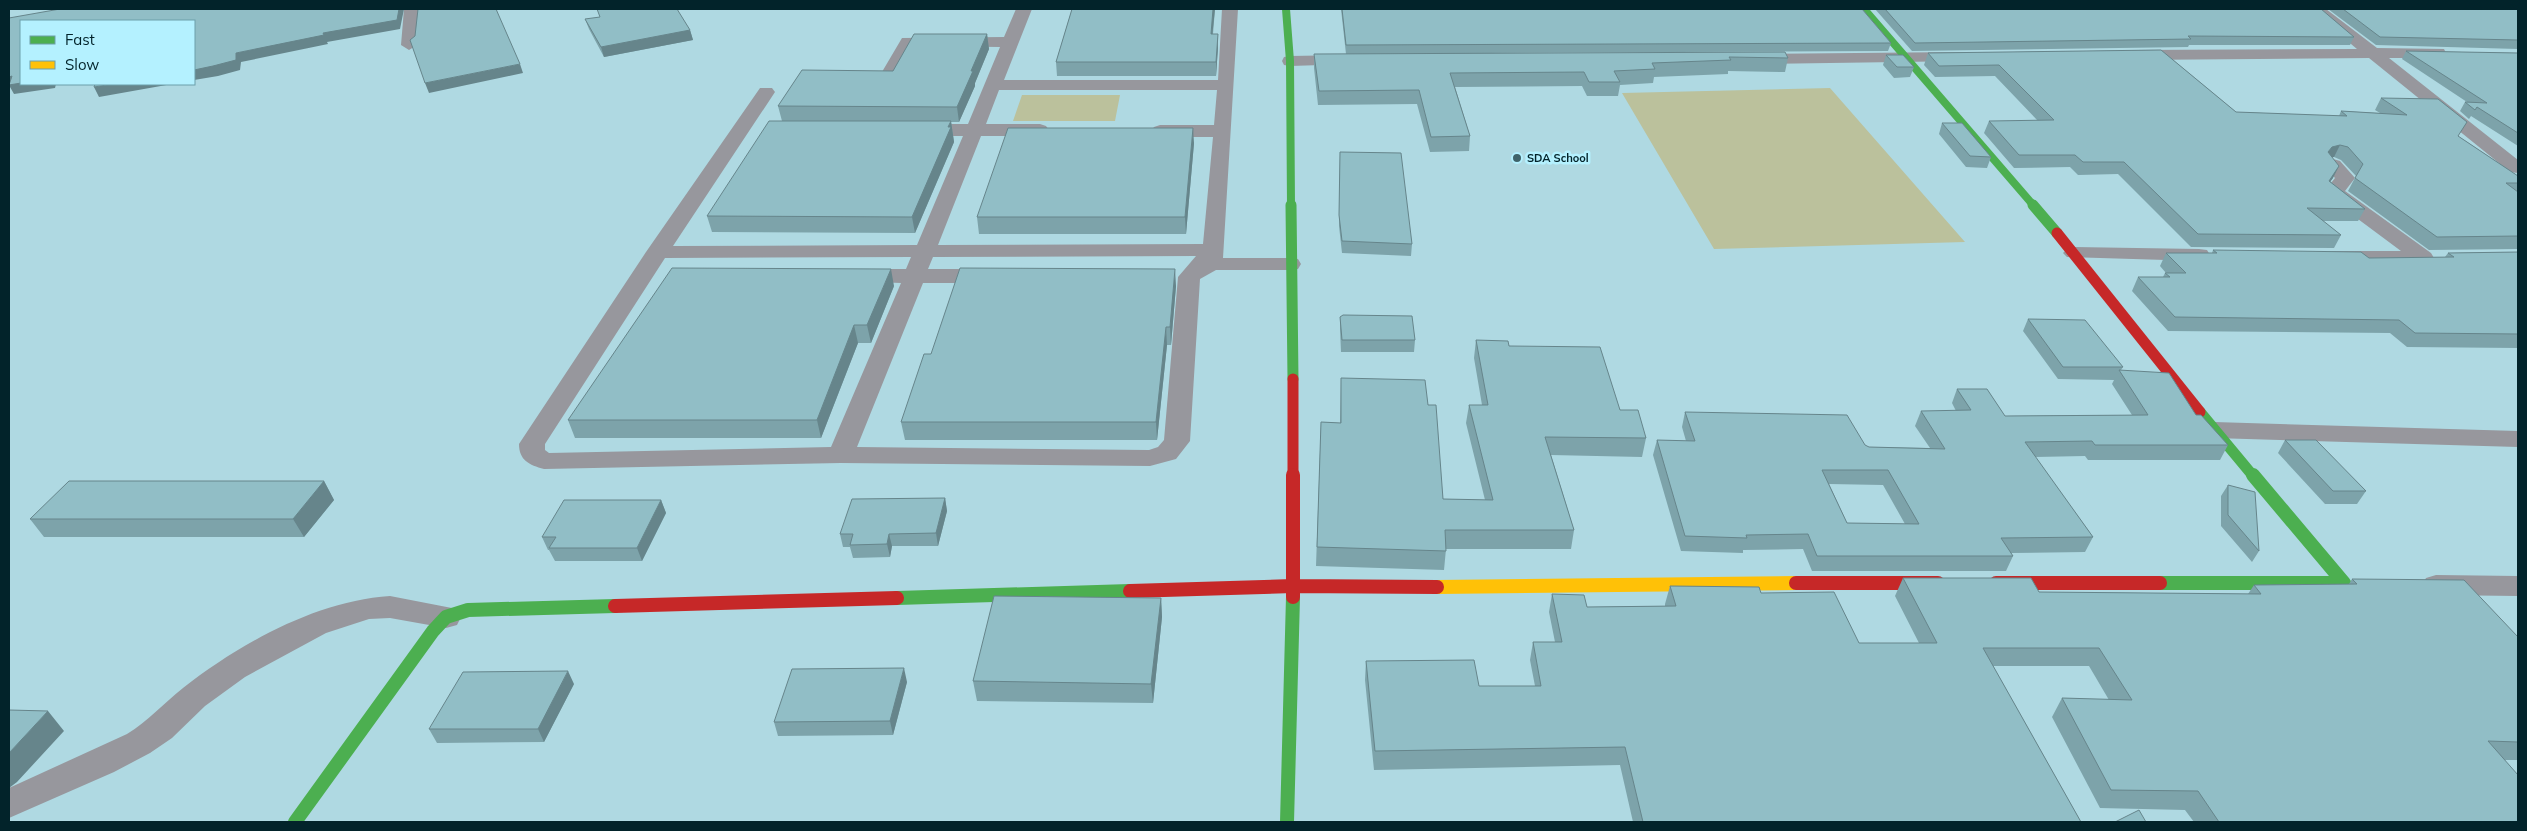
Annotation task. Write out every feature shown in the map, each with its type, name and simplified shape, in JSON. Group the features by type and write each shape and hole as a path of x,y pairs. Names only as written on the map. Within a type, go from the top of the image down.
{"street":[{"path":"409,45 412,9"},
{"path":"840,455 914,276 922,252 1024,9"},
{"path":"1213,257 1230,9"},
{"path":"1286,9 1290,61 1290,264 1294,436 1293,586 1287,822"},
{"path":"1864,9 2074,253 2214,430 2344,583"},
{"path":"2317,9 2374,52 2518,169"},
{"path":"888,76 908,42 1011,42"},
{"path":"2115,55 2451,53"},
{"path":"1735,59 1976,57"},
{"path":"1290,61 1368,60"},
{"path":"993,85 1226,85"},
{"path":"766,92 658,252 652,276 532,444 532,454 544,461 840,455 1150,458 1168,453 1177,441 1179,277 1213,257"},
{"path":"740,128 760,128"},
{"path":"896,129 1053,130"},
{"path":"1142,131 1221,131"},
{"path":"2314,257 2433,258 2334,192 2345,178 2333,165"},
{"path":"658,252 922,252 1213,257 1290,264"},
{"path":"2074,253 2224,255"},
{"path":"836,276 1012,276"},
{"path":"2214,430 2518,439"},
{"path":"1989,583 2373,583"},
{"path":"9,804 128,749 155,732 194,696 240,664 289,637 356,610 389,607 446,617 468,610 1293,586 1492,588 1633,584 1949,584"},
{"path":"2412,584 2518,586"},
{"path":"295,822 433,631 446,617"}],"green space":[{"path":"1830,88 1965,242 1714,249 1622,93"},
{"path":"1022,95 1120,95 1115,121 1013,121"}],"building":[{"path":"60,9 399,9 397,20 323,33 324,35 236,53 236,60 195,70 195,20 20,20 20,83 9,85 12,76 9,77 9,18"},
{"path":"418,9 496,9 520,64 425,83 410,40 415,36"},
{"path":"597,9 677,9 690,30 601,47 585,19 600,17"},
{"path":"1072,9 1213,9 1211,34 1218,34 1216,62 1056,62"},
{"path":"1342,9 1862,9 1891,43 1346,45"},
{"path":"1885,9 2321,9 2354,37 2188,36 2191,39 1915,43"},
{"path":"2343,9 2518,9 2518,40 2380,37"},
{"path":"914,34 987,34 957,107 778,106 802,70 893,71"},
{"path":"2161,50 2236,112 2347,116 2341,111 2407,115 2381,98 2438,99 2467,122 2458,136 2518,176 2518,183 2506,183 2518,192 2518,236 2437,237 2355,178 2363,164 2348,147 2340,145 2332,147 2328,152 2339,166 2329,181 2365,209 2307,208 2341,235 2198,234 2124,162 2083,162 2075,155 2019,155 1989,121 2054,120 1999,65 1939,66 1928,53"},
{"path":"2406,51 2518,53 2518,133 2477,107 2475,110 2465,102 2487,103"},
{"path":"1785,52 1788,58 1729,57 1731,60 1652,63 1655,69 1614,71 1620,82 1589,82 1584,72 1450,73 1470,136 1431,137 1419,90 1319,91 1314,54"},
{"path":"1886,55 1903,55 1914,67 1897,67"},
{"path":"769,121 951,121 948,127 951,127 912,217 707,216"},
{"path":"1942,123 1962,123 1991,157 1970,156"},
{"path":"1008,128 1193,128 1185,217 977,217"},
{"path":"1340,152 1401,153 1412,244 1342,241 1339,215"},
{"path":"2213,250 2361,252 2369,258 2454,257 2448,253 2518,252 2518,334 2415,333 2399,320 2175,317 2138,277 2170,277 2165,273 2186,273 2166,253 2217,253"},
{"path":"672,268 891,269 867,325 854,325 817,420 568,420"},
{"path":"960,268 1175,269 1170,327 1166,327 1156,422 901,422 924,354 931,354"},
{"path":"1343,315 1412,316 1415,340 1342,340 1340,317"},
{"path":"2028,319 2085,320 2123,367 2063,367"},
{"path":"1476,340 1508,341 1509,346 1600,347 1620,410 1638,410 1646,438 1545,437 1574,530 1445,530 1446,551 1317,547 1321,422 1341,423 1341,378 1425,380 1428,405 1436,405 1443,499 1493,500 1469,405 1488,405"},
{"path":"2119,370 2169,373 2196,415 2201,415 2228,445 2095,445 2092,441 2025,442 2093,537 2001,538 2013,556 1817,556 1808,534 1746,535 1747,538 1685,536 1657,440 1695,441 1685,412 1847,415 1865,445 1869,447 1945,449 1921,411 1971,410 1957,389 1987,389 2005,416 2148,415","holes":["1822,470 1888,470 1919,524 1847,523"]},
{"path":"2285,440 2316,440 2366,491 2333,491"},
{"path":"69,481 324,481 293,519 30,519"},
{"path":"2228,485 2255,492 2259,551 2228,515"},
{"path":"945,498 936,533 889,534 887,544 850,545 853,534 840,534 852,499"},
{"path":"564,500 661,500 637,548 549,548 556,537 542,537"},
{"path":"1903,578 2031,578 2039,592 2261,594 2254,585 2357,584 2352,579 2464,580 2518,637 2518,742 2488,741 2518,775 2518,822 2219,822 2198,791 2111,790 2062,698 2132,700 2099,648 1983,648 2081,822 1643,822 1625,747 1375,751 1366,661 1474,660 1479,686 1541,686 1533,642 1562,642 1552,594 1584,595 1587,607 1676,606 1670,586 1759,587 1761,593 1834,592 1859,643 1937,643"},
{"path":"994,596 1161,598 1151,684 973,681"},
{"path":"904,668 890,721 774,722 792,669"},
{"path":"568,671 538,729 429,729 463,672"},
{"path":"9,710 48,711 9,753"},
{"path":"2139,810 2146,822 2115,822"}],"traffic: fast":[{"path":"1286,9 1290,61 1293,379"},
{"path":"1864,9 2057,233"},
{"path":"2160,583 2344,583 2200,412"},
{"path":"897,598 1130,591"},
{"path":"1287,822 1293,597"},
{"path":"295,822 433,631 446,617 468,610 615,606"}],"traffic: slow":[{"path":"1437,587 1796,583"}],"traffic: jam":[{"path":"2057,233 2200,412"},
{"path":"1293,379 1293,597"},
{"path":"1796,583 1938,583"},
{"path":"1996,583 2160,583"},
{"path":"1130,591 1293,586 1437,587"},
{"path":"615,606 897,598"}],"place":[{"name":"SDA School","path":"1517,158"}]}
